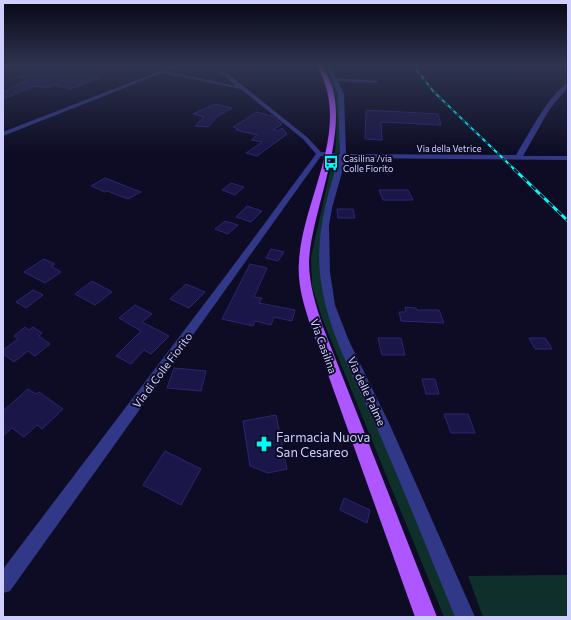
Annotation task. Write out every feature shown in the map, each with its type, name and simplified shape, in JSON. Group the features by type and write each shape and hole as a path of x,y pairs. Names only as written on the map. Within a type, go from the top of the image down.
{"main road":[{"name":"Via Casilina","path":"330,95 333,129 330,155 305,252 304,269 307,293 317,327 426,617"}],"street":[{"path":"3,134 103,95"},
{"path":"251,95 312,144 330,155"},
{"name":"Via delle Palme","path":"341,95 330,155 330,201 325,225 325,268 330,305 343,340 385,430 465,617"},
{"path":"519,157 543,115 557,95"},
{"name":"Via della Vetrice","path":"330,155 568,158"},
{"name":"Via di Colle Fiorito","path":"3,584 243,260 330,155"}],"green space":[{"path":"334,95 339,95 341,153 335,153 337,119"},
{"path":"332,163 337,164 324,219 325,290 462,617 444,617 322,318 312,286 311,257"},
{"path":"568,575 568,617 483,617 468,576"}],"building":[{"path":"3,95 13,95 3,99"},
{"path":"215,104 232,108 218,116 208,127 195,126 204,117 193,114"},
{"path":"366,110 438,114 441,125 381,122 382,140 365,139"},
{"path":"257,112 272,116 282,124 273,130 278,131 282,128 287,134 257,156 246,153 262,142 251,140 257,135 236,130 238,129 233,127"},
{"path":"105,178 141,192 128,199 91,186"},
{"path":"231,183 244,187 235,195 222,190"},
{"path":"379,190 408,190 413,200 383,200"},
{"path":"247,206 262,211 251,222 236,217"},
{"path":"337,209 353,209 355,218 338,218"},
{"path":"225,221 238,225 228,234 215,229"},
{"path":"271,249 284,252 278,261 266,258"},
{"path":"44,259 55,264 51,266 61,272 45,283 24,272"},
{"path":"250,264 267,268 254,297 262,298 259,303 295,310 292,321 274,317 271,325 255,321 253,326 222,319"},
{"path":"92,281 112,292 95,305 75,294"},
{"path":"186,284 205,292 189,308 170,299"},
{"path":"33,290 43,295 26,308 16,302"},
{"path":"135,305 152,314 142,322 169,336 151,354 144,350 131,364 116,356 141,331 119,318"},
{"path":"405,307 416,308 417,310 439,310 444,323 401,321 399,312 406,312"},
{"path":"25,327 29,330 33,327 42,333 39,336 50,344 35,356 28,351 14,362 3,354 3,350 18,339 14,336"},
{"path":"378,338 401,338 405,355 382,355"},
{"path":"529,338 545,338 552,349 535,349"},
{"path":"174,368 206,371 201,391 167,388"},
{"path":"422,379 435,379 439,394 426,394"},
{"path":"28,389 36,394 39,392 63,409 42,429 37,425 24,437 12,428 3,436 3,411"},
{"path":"444,414 468,414 475,433 451,433"},
{"name":"Farmacia Nuova San Cesareo","path":"276,415 287,469 268,473 250,466 243,421"},
{"path":"165,451 201,469 181,505 143,485"},
{"path":"344,498 370,510 367,523 340,510"}],"railway":[{"path":"437,95 515,170"},
{"path":"514,169 568,221"}],"place":[{"name":"Casilina /via Colle Fiorito","path":"331,163"},
{"name":"Farmacia Nuova San Cesareo","path":"264,444"}]}
